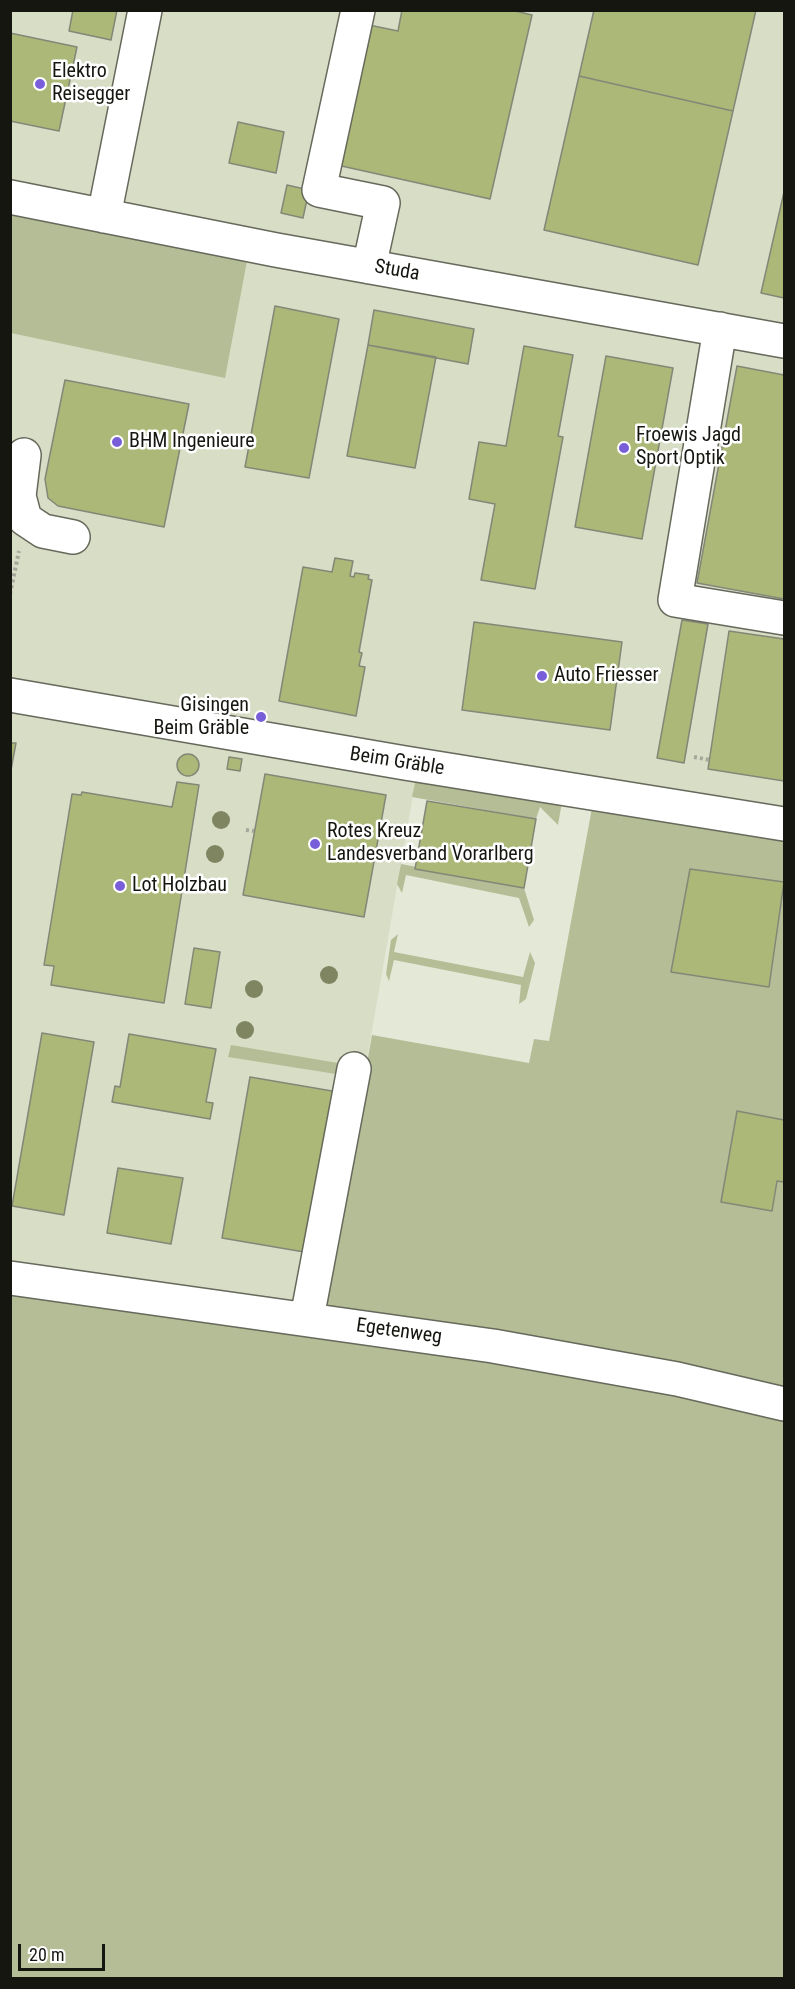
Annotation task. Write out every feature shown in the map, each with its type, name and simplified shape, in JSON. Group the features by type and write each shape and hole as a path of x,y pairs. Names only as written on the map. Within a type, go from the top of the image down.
{"street":[{"path":"104,216 146,10"},
{"path":"358,10 319,190 383,203 369,267"},
{"name":"Studa","path":"10,197 369,267 784,341"},
{"path":"720,329 675,600 784,618"},
{"path":"24,455 19,495 24,519 43,531 73,537"},
{"name":"Beim Gräble","path":"10,694 206,718 784,824"},
{"path":"307,1318 354,1070"},
{"name":"Egetenweg","path":"10,1278 493,1346 676,1379 784,1404"}],"path":[{"path":"10,594 24,519"},
{"path":"694,757 710,760"},
{"path":"393,829 421,834"},
{"path":"246,830 254,831"},
{"path":"375,856 388,859"}],"shaded area":[{"path":"10,11 784,11 784,806 421,749 324,1306 11,1278"}],"green space":[{"path":"11,214 247,261 225,378 11,333"},
{"path":"416,778 562,802 558,825 540,807 536,819 412,797"},
{"path":"592,808 784,839 784,1391 324,1306 372,1035 529,1063 534,1039 549,1041"},
{"path":"401,864 524,888 534,920 529,927 519,898 406,875 402,893 397,884"},
{"path":"398,934 394,952 523,977 530,952 535,963 526,999 519,1004 521,985 394,960 389,981 386,974 391,940"},
{"path":"231,1045 344,1064 336,1074 228,1057"},
{"path":"11,1294 160,1316 490,1356 784,1416 784,1978 11,1978"}],"building":[{"path":"73,10 117,10 111,40 69,31"},
{"path":"402,10 511,10 532,15 490,199 337,165 369,25 398,31"},
{"path":"594,10 756,10 733,111 579,76"},
{"name":"Elektro Reisegger","path":"10,33 77,47 59,131 10,121"},
{"path":"579,76 733,111 698,265 544,230"},
{"path":"238,122 284,132 276,173 229,163"},
{"path":"287,185 309,190 303,218 281,213"},
{"path":"784,192 784,298 761,293"},
{"path":"275,306 339,319 309,478 245,467"},
{"path":"374,310 474,329 468,364 368,345"},
{"path":"368,345 436,357 415,468 347,456"},
{"path":"524,346 573,355 558,436 563,437 535,589 481,580 495,504 469,499 479,442 506,446"},
{"name":"Froewis Jagd Sport Optik","path":"606,356 673,368 642,539 575,527"},
{"path":"737,366 784,375 784,599 697,583"},
{"name":"BHM Ingenieure","path":"65,380 189,404 164,527 58,506 48,498 45,479"},
{"path":"335,558 353,561 350,576 354,577 355,573 369,575 368,579 372,580 359,652 362,653 359,666 365,667 356,716 279,701 303,567 332,572"},
{"path":"682,620 708,624 684,763 657,758"},
{"name":"Auto Friesser","path":"474,622 622,642 610,730 462,710"},
{"path":"729,631 784,639 784,781 708,769"},
{"path":"10,743 16,743 10,775"},
{"path":"188,754 196,757 199,765 196,773 188,776 180,773 177,765 180,757"},
{"path":"229,757 242,759 240,771 227,769"},
{"name":"Rotes Kreuz Landesverband Vorarlberg","path":"265,774 386,795 364,917 243,895"},
{"name":"Lot Holzbau","path":"177,782 199,785 164,1003 51,985 54,966 44,965 72,794 81,795 82,792 172,807"},
{"path":"427,801 536,819 524,888 415,869"},
{"path":"690,869 784,882 769,987 671,972"},
{"path":"194,948 220,952 211,1008 185,1004"},
{"path":"42,1033 94,1042 64,1215 12,1206"},
{"path":"129,1034 216,1049 206,1102 213,1103 210,1119 112,1102 115,1086 120,1087"},
{"path":"250,1077 338,1092 310,1253 222,1238"},
{"path":"737,1111 784,1120 784,1182 777,1181 772,1211 721,1202"},
{"path":"118,1168 183,1178 171,1244 107,1233"}],"place":[{"name":"Elektro Reisegger","path":"40,84"},
{"name":"BHM Ingenieure","path":"117,442"},
{"name":"Froewis Jagd Sport Optik","path":"624,448"},
{"name":"Auto Friesser","path":"542,676"},
{"name":"Gisingen Beim Gräble","path":"261,717"},
{"name":"Rotes Kreuz Landesverband Vorarlberg","path":"315,844"},
{"name":"Lot Holzbau","path":"120,886"}]}
